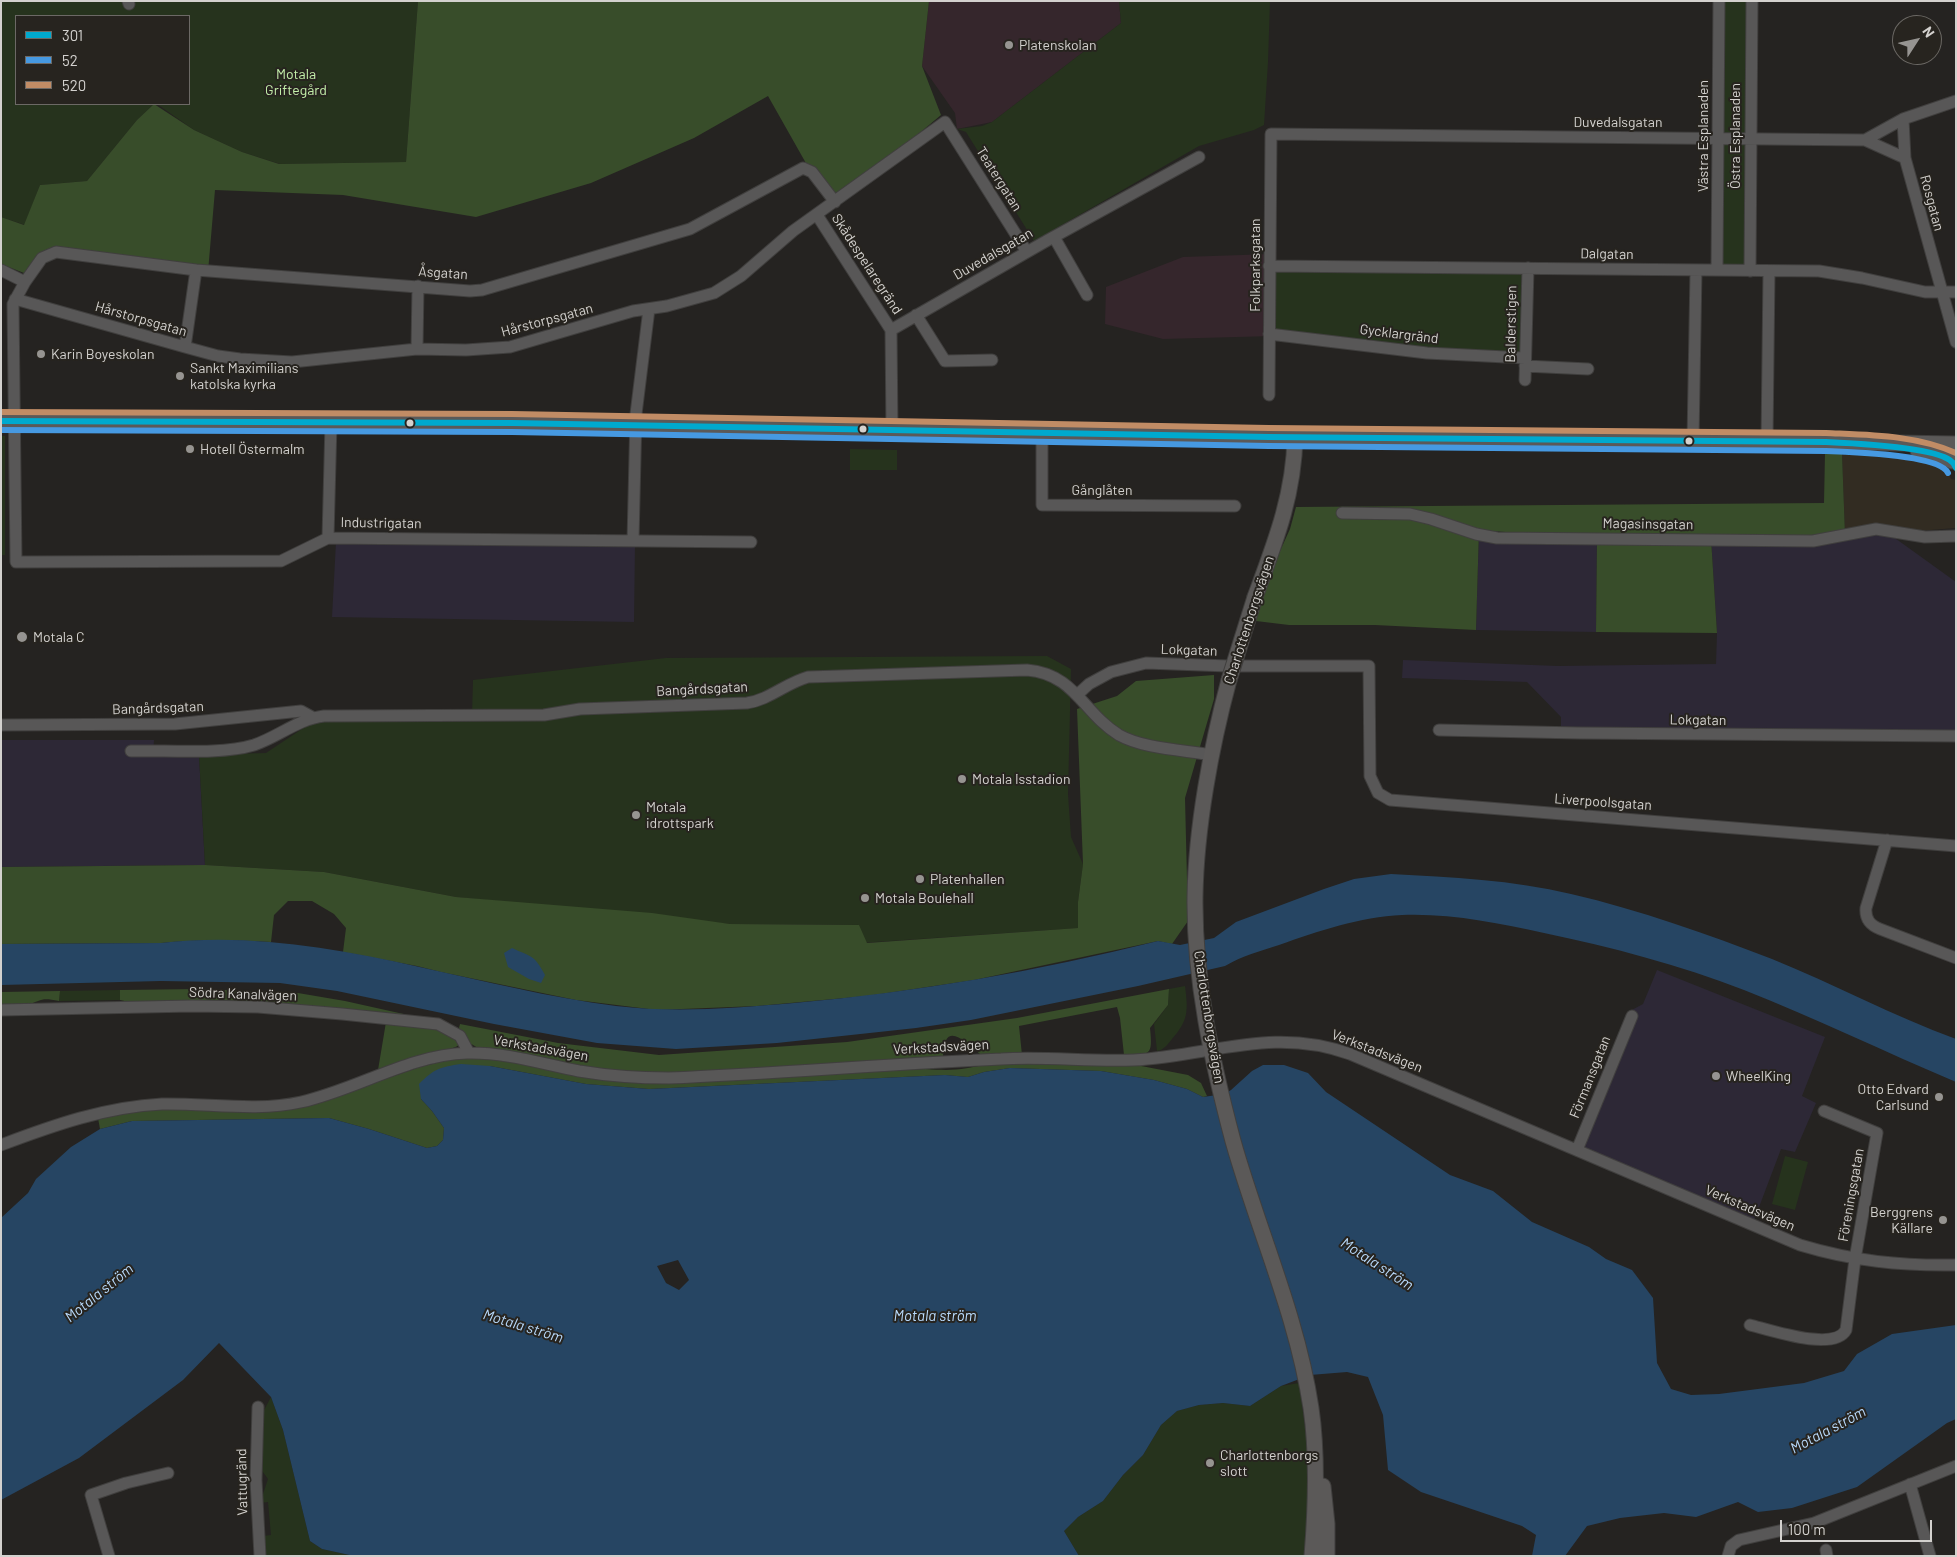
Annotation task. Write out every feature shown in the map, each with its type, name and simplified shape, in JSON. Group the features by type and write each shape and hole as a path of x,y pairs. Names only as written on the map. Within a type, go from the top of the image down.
{"main road":[{"path":"8,421 636,425 1295,437 1768,441 1880,444 1939,455 1955,456"},
{"name":"Charlottenborgsvägen","path":"1295,437 1293,477 1288,500 1229,680 1212,755 1200,827 1195,896 1200,979 1221,1090 1243,1173 1287,1308 1311,1407 1315,1448 1312,1556"},
{"name":"Charlottenborgsvägen","path":"1315,1448 1320,1466 1324,1499 1327,1556"}],"street":[{"name":"Västra Esplanaden","path":"1717,270 1719,1"},
{"name":"Östra Esplanaden","path":"1750,271 1752,1"},
{"name":"Duvedalsgatan","path":"1271,134 1865,140 1903,119 1956,101"},
{"name":"Rosgatan","path":"1903,119 1905,158 1956,342"},
{"name":"Hårstorpsgatan","path":"15,300 218,356 240,359 292,362 416,349 466,350 510,346 633,311 695,299 714,293 728,285 780,241 945,122"},
{"name":"Teatergatan","path":"945,122 1027,252"},
{"name":"Folkparksgatan","path":"1269,395 1271,134"},
{"path":"1865,140 1905,158"},
{"name":"Duvedalsgatan","path":"891,330 1054,236 1199,157"},
{"name":"Åsgatan","path":"15,300 42,258 56,252 196,270 482,290 607,252 678,233 700,224 803,168 812,172 835,202"},
{"name":"Skådespelaregränd","path":"817,215 891,330"},
{"path":"1054,236 1087,295"},
{"name":"Dalgatan","path":"1270,266 1819,271 1926,292 1956,292"},
{"name":"Balderstigen","path":"1525,380 1528,268"},
{"path":"1,270 25,282"},
{"path":"185,347 196,270"},
{"path":"1694,440 1696,270"},
{"path":"1768,441 1769,271"},
{"path":"416,349 418,286"},
{"path":"8,421 13,308 15,300"},
{"path":"633,541 636,425 649,309"},
{"path":"916,315 945,361 992,360"},
{"path":"891,330 892,430"},
{"name":"Gycklargränd","path":"1269,334 1426,353 1588,369"},
{"name":"Industrigatan","path":"8,421 16,562 281,561 328,538 751,542"},
{"path":"328,538 331,422"},
{"name":"Gånglåten","path":"1042,432 1042,505 1235,506"},
{"name":"Magasinsgatan","path":"1342,513 1410,514 1431,518 1476,534 1497,538 1813,541 1876,529 1919,536 1956,537"},
{"path":"1956,530 1956,537"},
{"name":"Lokgatan","path":"1076,695 1090,684 1111,672 1146,663 1236,666 1369,666"},
{"name":"Liverpoolsgatan","path":"1369,666 1370,776 1378,792 1390,800 1956,846"},
{"name":"Bangårdsgatan","path":"131,751 239,748 270,739 312,717 335,715 544,715 580,709 746,703 761,700 789,683 808,677 1021,670 1037,671 1062,682 1102,722 1121,736 1146,744 1212,755"},
{"name":"Bangårdsgatan","path":"1,725 176,724 301,711 312,717"},
{"name":"Lokgatan","path":"1439,730 1956,736"},
{"path":"1887,840 1866,908 1869,923 1880,930 1956,958"},
{"name":"Södra Kanalvägen","path":"1,1010 192,1006 258,1007 342,1014 438,1024 460,1036 469,1053"},
{"name":"Förmansgatan","path":"1577,1150 1632,1016"},
{"name":"Verkstadsvägen","path":"1,1145 62,1122 110,1110 159,1104 262,1106 301,1102 412,1063 439,1056 469,1053 499,1055 599,1074 669,1078 1004,1058 1136,1060 1273,1041 1309,1043 1336,1049 1794,1243 1827,1253 1896,1265 1956,1265"},
{"name":"Föreningsgatan","path":"1824,1111 1878,1133 1855,1259"},
{"path":"1750,1325 1796,1337 1829,1340 1840,1338 1847,1325 1855,1259"},
{"name":"Vattugränd","path":"258,1407 256,1480 260,1556"},
{"path":"1729,1551 1750,1537 1784,1531 1818,1521 1956,1466"},
{"path":"109,1556 91,1495 126,1483 168,1473"},
{"path":"1910,1484 1930,1556"}],"shaded area":[{"name":"Platenskolan","path":"929,1 1119,1 1121,23 992,122 957,129 955,113 922,66"},
{"path":"1271,254 1274,336 1163,339 1105,324 1106,287 1183,257"},
{"path":"1842,453 1938,462 1946,468 1951,479 1956,480 1956,528 1917,531 1874,523 1845,534"},
{"path":"1874,523 1956,582 1956,734 1561,728 1561,717 1527,682 1402,678 1403,660 1558,666 1716,664 1717,633 1711,538 1851,533"},
{"path":"1479,530 1597,539 1596,632 1476,630"},
{"path":"336,542 635,543 634,622 332,617"},
{"path":"1,740 154,740 153,754 199,755 205,865 1,867"},
{"path":"1657,970 1825,1037 1802,1096 1816,1103 1795,1152 1781,1149 1753,1223 1576,1149 1630,1011 1643,1004"}],"green space":[{"name":"Motala Griftegård","path":"1,1 418,1 406,162 280,164 242,152 194,130 158,105 190,105 190,15 15,15 15,105 153,105 137,120 87,181 40,185 25,225 1,217"},
{"path":"418,1 929,1 922,66 941,115 837,202 818,170 807,165 768,96 694,138 591,183 476,217 343,195 215,190 208,272 44,256 24,273 1,264 1,217 24,225 40,185 87,181 137,120 153,105 194,130 242,152 279,164 406,162"},
{"path":"1119,1 1270,1 1264,125 1254,130 1199,146 1034,241 966,132 957,129 982,126 992,122 1121,23"},
{"path":"1722,1 1754,1 1754,269 1721,269"},
{"path":"1270,262 1533,266 1529,358 1274,336"},
{"path":"1,436 5,436 5,555 1,555"},
{"path":"850,449 897,450 897,470 850,470"},
{"path":"1825,453 1842,453 1845,534 1818,542 1711,538 1717,633 1596,632 1597,539 1479,530 1476,630 1375,625 1289,625 1256,621 1270,573 1290,529 1296,507 1824,503"},
{"name":"Motala idrottspark","path":"1047,656 1071,669 1068,794 1071,837 1083,864 1078,902 1079,928 860,943 859,925 730,924 456,897 324,872 205,865 199,755 266,753 329,711 472,716 473,680 666,658"},
{"path":"1214,675 1214,699 1185,798 1188,921 1172,944 1158,941 974,980 867,996 757,1006 657,1010 576,1000 343,952 346,928 334,914 312,901 288,901 274,915 271,942 216,940 161,943 1,944 1,867 205,865 324,872 456,897 652,913 730,924 859,925 867,943 1078,928 1078,902 1083,864 1077,709 1117,696 1136,681"},
{"path":"1185,986 1187,1008 1182,1026 1167,1045 1157,1051 1154,1024 1168,1005 1169,989"},
{"path":"200,989 298,993 345,1001 426,1019 143,1005 120,1000 120,990"},
{"path":"1169,989 1168,1005 1150,1028 1150,1049 1144,1054 1124,1055 1117,1007 1019,1026 1022,1055 980,1054 962,1039 951,1036 944,1045 943,1057 680,1073 635,1073 599,1069 478,1048 468,1042 459,1028 460,1024 558,1043 659,1055 847,1042 1017,1018"},
{"path":"120,990 120,1000 59,1001 60,991"},
{"path":"60,991 59,1001 45,999 24,1006 1,1007 1,992"},
{"path":"386,1022 435,1026 458,1036 459,1045 378,1070"},
{"path":"456,1058 495,1059 591,1078 926,1069 951,1070 990,1063 1136,1065 1188,1075 1201,1083 1207,1096 1203,1097 1187,1089 1154,1080 1101,1071 1010,1068 984,1072 968,1077 945,1075 649,1089 586,1084 490,1066 421,1099 444,1128 443,1140 437,1146 427,1148 329,1118 132,1121 100,1129 98,1118 129,1112 168,1109 231,1110 371,1084 420,1067"},
{"path":"1785,1156 1808,1162 1795,1210 1772,1204"},
{"path":"1299,1383 1307,1442 1309,1481 1307,1556 1079,1556 1064,1531 1078,1517 1103,1501 1123,1475 1143,1455 1161,1425 1177,1411 1199,1405 1223,1403 1250,1406 1281,1386"},
{"path":"271,1397 283,1430 310,1541 322,1549 354,1556 265,1556 263,1536 271,1535 268,1502 260,1503 268,1479 260,1468 262,1414"}],"water":[{"path":"1391,874 1482,880 1549,889 1597,900 1673,923 1772,959 1956,1039 1956,1082 1744,990 1645,957 1569,938 1491,922 1420,915 1386,916 1355,922 1324,930 1258,952 1225,966 971,1020 777,1043 676,1049 597,1043 494,1024 337,991 280,983 161,981 1,985 1,944 161,943 219,940 277,943 334,950 503,986 616,1006 683,1009 772,1005 886,993 977,979 1068,962 1158,941 1180,945 1214,938 1236,922 1324,889 1354,879"},
{"path":"512,948 532,957 538,963 545,975 541,983 529,979 508,967 504,953"},
{"name":"Motala ström","path":"461,1064 490,1066 586,1084 649,1089 945,1075 968,1077 984,1072 1010,1068 1101,1071 1154,1080 1187,1089 1203,1097 1224,1094 1252,1071 1263,1065 1284,1065 1308,1073 1326,1092 1450,1175 1493,1191 1532,1222 1589,1247 1606,1259 1632,1270 1653,1298 1657,1363 1671,1389 1691,1395 1719,1394 1804,1383 1844,1371 1857,1354 1892,1334 1956,1325 1956,1419 1947,1423 1857,1487 1792,1508 1758,1512 1738,1502 1696,1517 1664,1513 1620,1518 1587,1526 1565,1556 1532,1556 1536,1535 1522,1526 1421,1492 1388,1470 1383,1415 1368,1377 1347,1372 1310,1375 1281,1386 1250,1406 1223,1403 1199,1405 1177,1411 1161,1425 1143,1455 1123,1475 1103,1501 1078,1517 1064,1531 1079,1556 354,1556 322,1549 310,1541 283,1430 271,1397 219,1343 183,1380 79,1458 1,1500 1,1218 28,1193 36,1179 71,1147 100,1129 132,1121 329,1118 427,1148 437,1146 443,1140 444,1128 421,1099 419,1084 433,1072","holes":["678,1260 689,1280 679,1290 666,1283 657,1266"]}],"transit line":[{"name":"520","path":"1,412 512,414 1269,428 1826,433 1875,435 1909,439 1956,453"},
{"name":"301","path":"1,421 512,423 1269,437 1826,442 1912,449 1944,457 1953,462 1956,468"},
{"name":"52","path":"1,430 512,432 1269,446 1826,451 1872,453 1911,458 1941,467 1948,473"}],"place":[{"name":"Platenskolan","path":"1009,45"},
{"name":"Karin Boyeskolan","path":"41,354"},
{"name":"Sankt Maximilians katolska kyrka","path":"180,376"},
{"name":"Hotell Östermalm","path":"190,449"},
{"name":"Motala C","path":"22,637"},
{"name":"Motala Isstadion","path":"962,779"},
{"name":"Motala idrottspark","path":"636,815"},
{"name":"Platenhallen","path":"920,879"},
{"name":"Motala Boulehall","path":"865,898"},
{"name":"WheelKing","path":"1716,1076"},
{"name":"Otto Edvard Carlsund","path":"1939,1097"},
{"name":"Berggrens Källare","path":"1943,1220"},
{"name":"Charlottenborgs slott","path":"1210,1463"}]}
